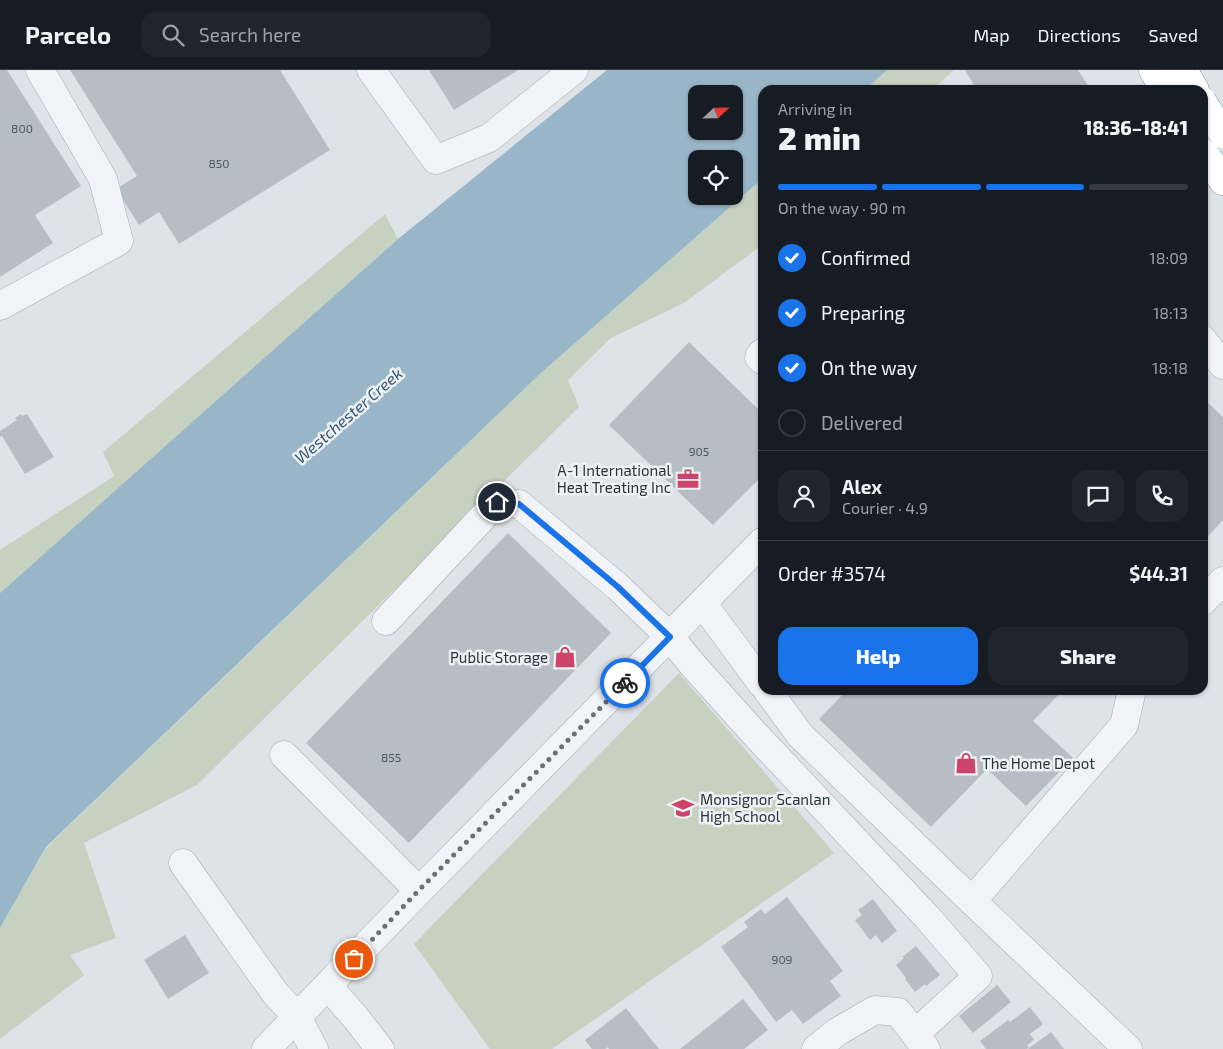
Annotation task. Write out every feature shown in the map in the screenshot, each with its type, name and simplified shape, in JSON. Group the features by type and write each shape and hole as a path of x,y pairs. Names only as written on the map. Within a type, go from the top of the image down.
{"highway":[{"path":"1153,70 1162,85"},
{"path":"1183,70 1192,85"},
{"path":"1208,110 1223,134"},
{"path":"1208,158 1223,181"}],"street":[{"path":"0,306 119,241 103,179 40,70"},
{"path":"371,70 436,160 489,138 574,70"},
{"path":"1208,113 1223,102"},
{"path":"1208,347 1223,365"},
{"path":"386,621 497,502 519,504 618,587 670,637 741,719 927,918 978,976 921,1042 898,1012 875,1010 837,1032 816,1049"},
{"path":"266,1049 418,891 758,546"},
{"path":"1208,596 1223,582"},
{"path":"703,604 758,679"},
{"path":"771,695 800,735 1128,1049"},
{"path":"972,901 1124,725 1131,695"},
{"path":"284,756 418,891"},
{"path":"183,863 276,994 297,1017 314,1049"},
{"path":"328,986 380,1049"}],"green space":[{"path":"887,70 954,70 938,85 870,85"},
{"path":"758,183 758,248 684,303 611,338 568,380 579,407 197,785 84,843 116,938 70,955 84,975 0,1039 0,928 46,848 541,373 732,205 743,205 743,196"},
{"path":"385,214 398,239 0,593 0,550 114,476 103,452"},
{"path":"679,673 834,853 552,1049 490,1049 414,944"}],"water":[{"name":"Westchester Creek","path":"607,70 887,70 870,85 758,85 758,183 743,196 743,150 688,150 688,205 732,205 541,373 46,847 0,928 0,593 398,239"}],"building":[{"path":"0,70 7,70 81,186 35,215 53,243 0,277"},
{"path":"70,70 280,70 330,150 179,244 159,212 139,225 116,189 137,176"},
{"path":"429,70 518,70 454,110"},
{"path":"965,70 1078,70 1088,85 974,85"},
{"path":"689,342 758,409 758,480 713,525 609,425"},
{"path":"1208,403 1223,417 1223,520 1208,536"},
{"path":"21,414 22,416 27,414 54,457 25,474 2,436 0,437 0,431 17,420 15,418"},
{"path":"508,533 611,633 409,843 306,743"},
{"name":"The Home Depot","path":"842,695 1058,695 1033,721 1073,758 1026,806 987,769 931,827 819,719"},
{"path":"787,897 843,971 830,981 841,996 803,1024 792,1010 776,1022 721,947 748,927 744,922 761,909 765,914"},
{"path":"873,899 897,931 882,943 876,935 870,940 855,920 862,915 858,910"},
{"path":"185,935 209,973 168,999 144,960"},
{"path":"916,946 940,975 915,992 896,965 904,958 902,957"},
{"path":"997,985 1011,1002 973,1033 959,1016"},
{"path":"743,999 768,1030 744,1049 680,1049"},
{"path":"1030,1007 1043,1024 1030,1034 1034,1040 1027,1045 1029,1047 1027,1049 986,1049 980,1041 1008,1020 1010,1022"},
{"path":"626,1008 659,1049 609,1049 608,1047 605,1049 592,1049 585,1040"},
{"path":"1051,1032 1064,1049 1028,1049"}],"way so far":[{"path":"354,959 418,891 625,683"}],"place":[{"name":"A-1 International Heat Treating Inc","path":"688,479"},
{"name":"Public Storage","path":"565,657"},
{"name":"The Home Depot","path":"966,763"},
{"name":"Monsignor Scanlan High School","path":"683,808"}],"route":[{"path":"497,502 519,504 618,587 670,637 625,683"}]}
